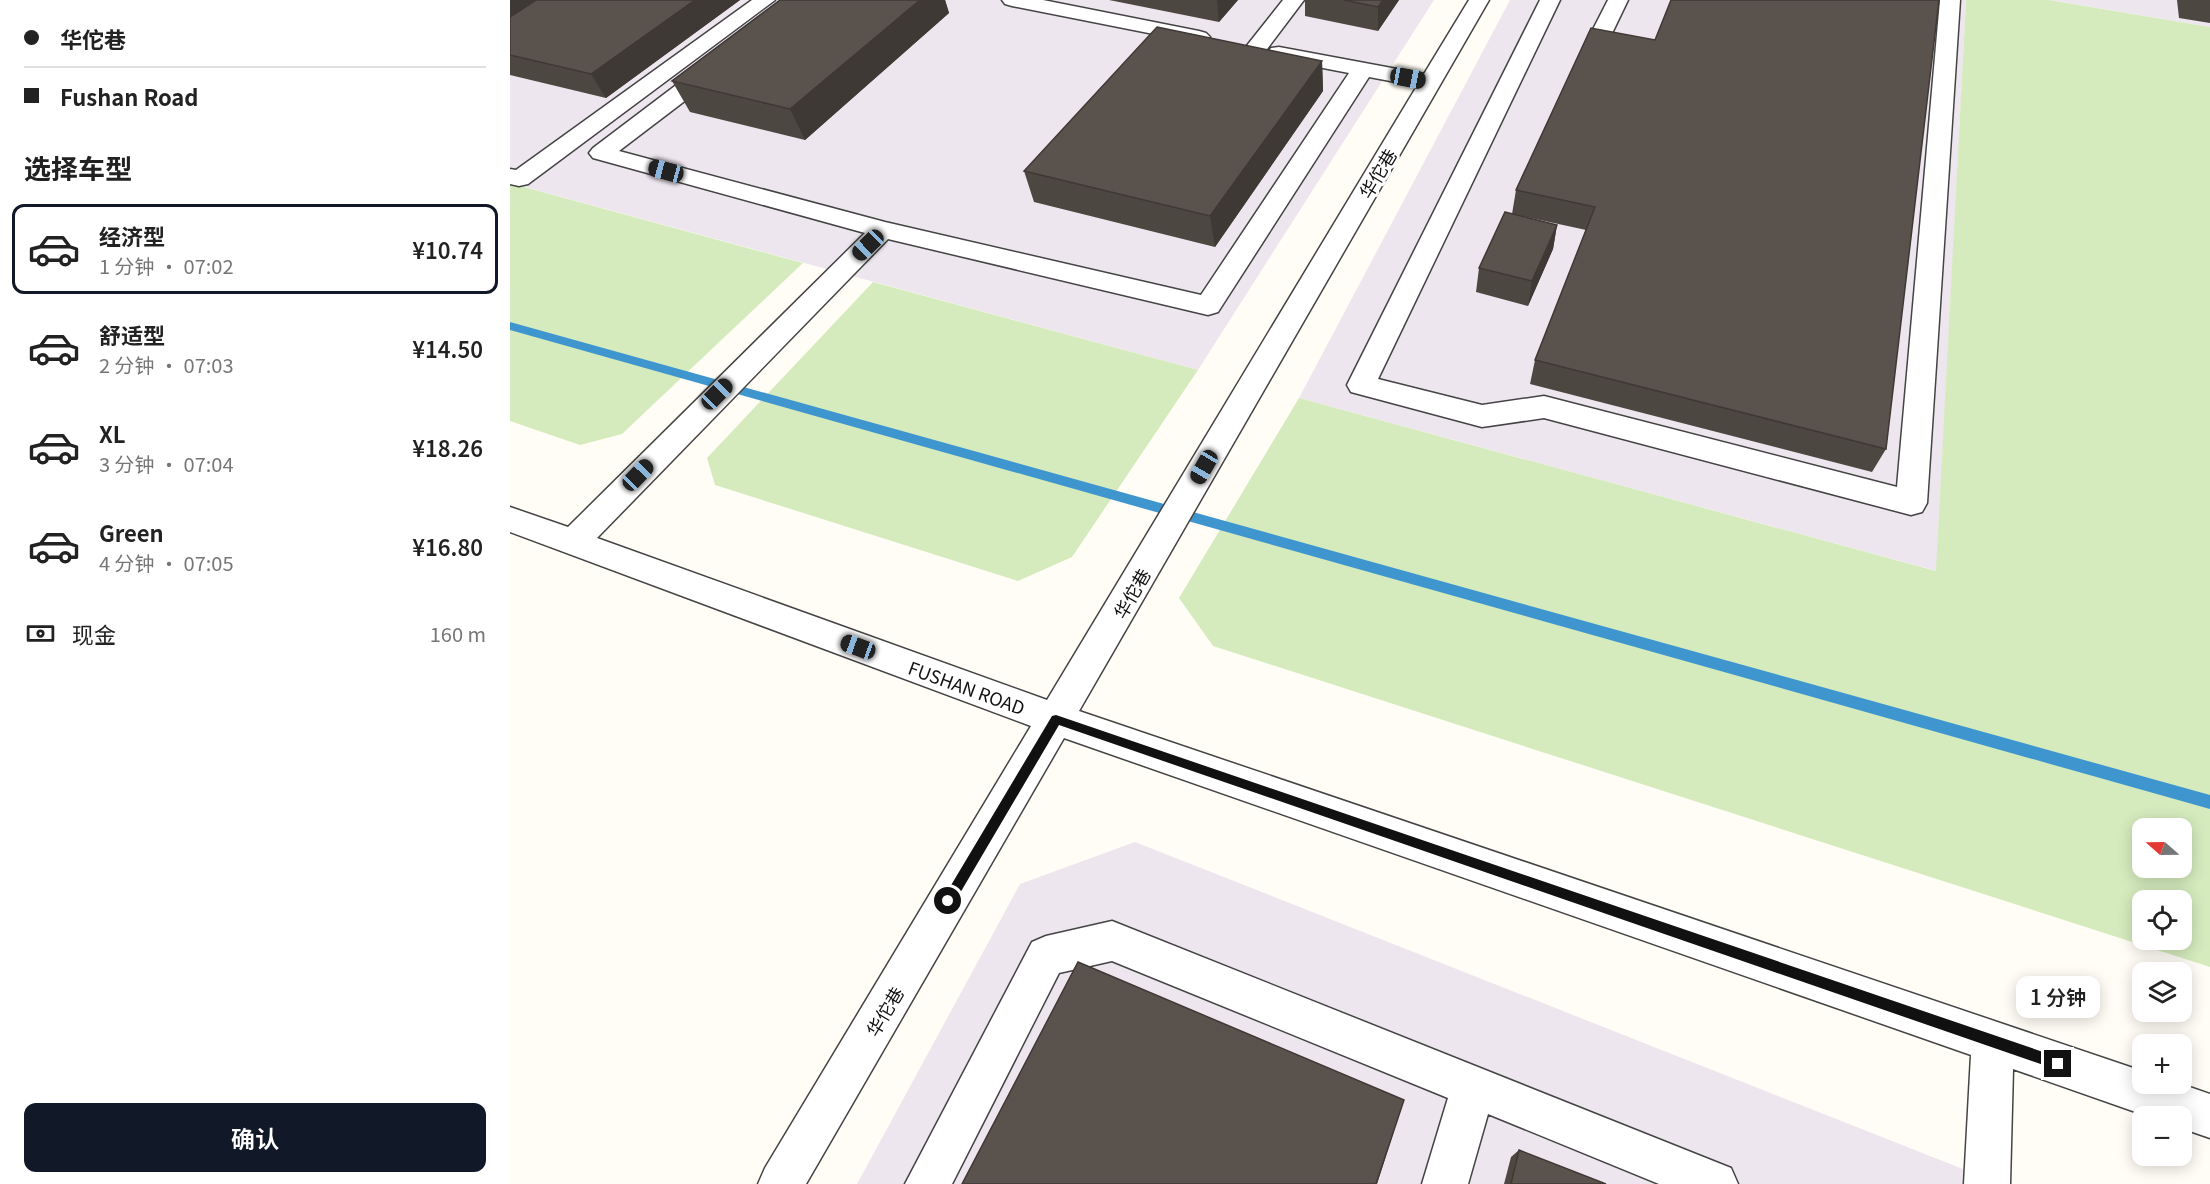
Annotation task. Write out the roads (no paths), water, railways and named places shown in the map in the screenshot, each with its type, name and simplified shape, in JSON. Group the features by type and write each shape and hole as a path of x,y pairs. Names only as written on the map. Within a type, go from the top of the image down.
{"street":[{"path":"510,176 519,179 765,0"},
{"path":"1012,0 1430,82"},
{"path":"1256,48 1294,0"},
{"name":"华佗巷","path":"781,1184 1479,0"},
{"path":"1550,0 1361,385 1482,416 1544,407 1911,503 1950,0"},
{"path":"1596,45 1618,0"},
{"path":"729,56 601,153 883,230 1208,306 1363,69"},
{"path":"573,542 796,315 883,230"},
{"name":"FUSHAN ROAD","path":"510,519 1056,719 2210,1116"},
{"path":"928,1184 1046,956 1112,941 1715,1184"},
{"path":"1987,1184 1993,1041"},
{"path":"1445,1184 1474,1086"}],"waterway":[{"path":"510,326 2210,802"}]}
